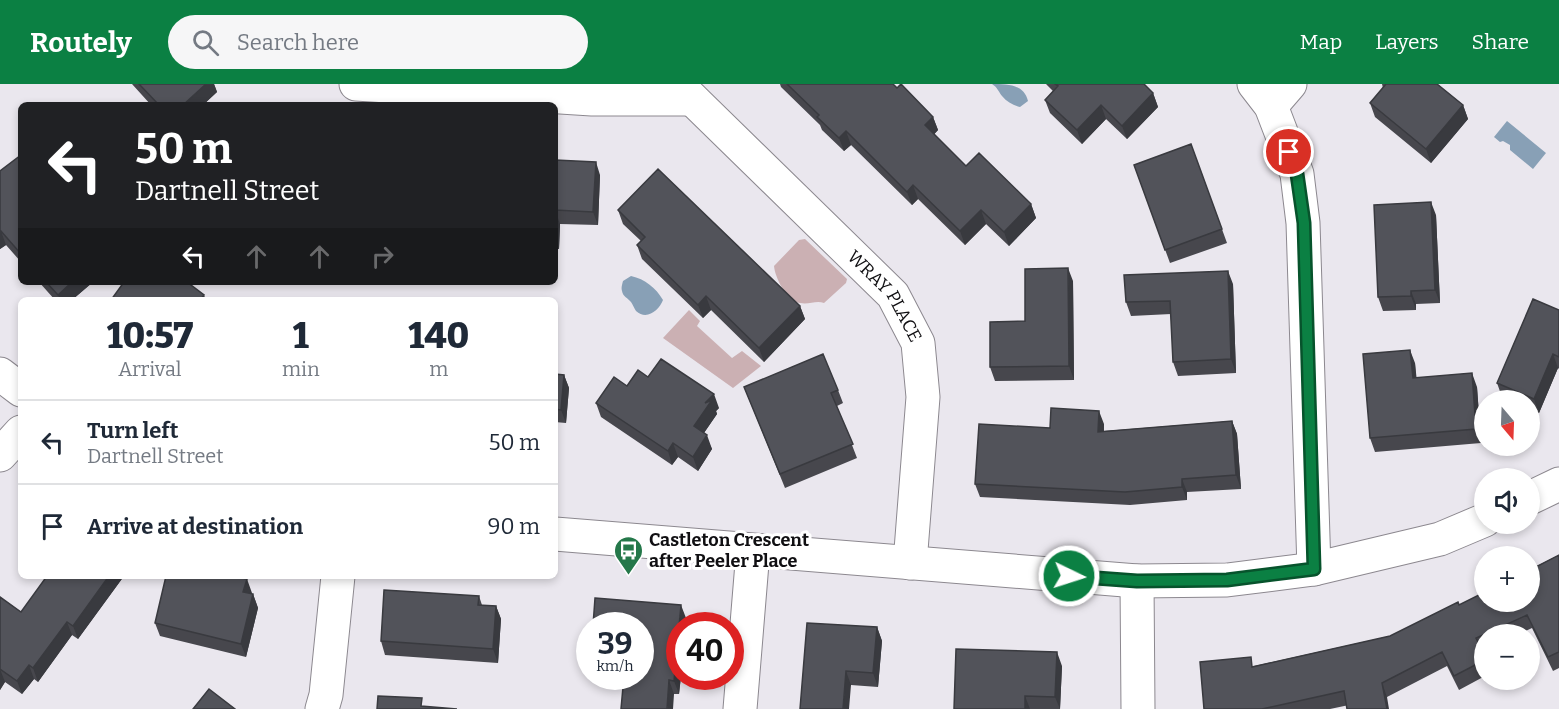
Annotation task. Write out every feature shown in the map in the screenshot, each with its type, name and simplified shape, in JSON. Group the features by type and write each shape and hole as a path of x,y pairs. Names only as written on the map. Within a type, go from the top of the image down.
{"street":[{"name":"WRAY PLACE","path":"356,84 592,99 685,92 892,295 918,343 923,397 910,563"},
{"path":"1272,91 1297,174 1304,223 1314,569"},
{"path":"0,374 18,388"},
{"path":"0,455 18,435"},
{"path":"1540,493 1559,484"},
{"path":"558,534 1137,581 1227,580 1314,569 1440,539 1474,525"},
{"path":"740,709 753,550"},
{"path":"322,709 326,695 338,579"},
{"path":"1137,581 1138,709"}],"shaded area":[{"path":"805,239 847,279 846,283 824,303 795,301 779,282 775,271 774,266 799,240"},
{"path":"689,310 700,321 697,326 732,358 742,351 761,366 733,388 663,338"}],"water":[{"path":"992,84 1019,88 1028,101 1020,107 1008,102"},
{"path":"1507,121 1546,153 1533,169 1510,150 1510,145 1494,137"},
{"path":"631,276 650,285 663,300 659,307 648,315 636,311 623,295 623,281"}],"building":[{"path":"139,84 206,84 186,102 156,102"},
{"path":"787,84 893,84 897,88 901,84 933,117 925,125 966,166 979,153 1031,204 1004,232 981,210 960,231 913,185 907,192 846,131 839,138"},
{"path":"1055,84 1144,84 1153,93 1122,126 1101,105 1077,130 1045,100 1058,86"},
{"path":"1386,84 1437,84 1463,105 1426,149 1370,103"},
{"path":"1191,144 1222,229 1165,250 1134,165"},
{"path":"18,157 18,251 0,232 0,171"},
{"path":"558,160 596,162 593,212 558,210"},
{"path":"658,169 800,306 759,348 706,296 698,305 637,245 645,237 618,210"},
{"path":"1431,202 1435,290 1411,291 1411,296 1378,297 1374,205"},
{"path":"1068,268 1069,366 990,367 990,322 1025,321 1025,269"},
{"path":"1228,271 1231,359 1173,362 1170,301 1126,302 1124,275"},
{"path":"49,285 69,285 58,295"},
{"path":"122,285 191,285 204,295 202,297 113,297"},
{"path":"1533,299 1559,310 1559,357 1553,354 1538,390 1513,390 1497,383"},
{"path":"1410,350 1413,378 1472,373 1474,429 1370,438 1363,354"},
{"path":"823,354 838,390 831,393 853,444 780,474 744,387"},
{"path":"661,359 714,394 705,403 712,400 694,426 707,435 693,457 673,443 668,451 596,403 614,377 627,386 638,370 648,377"},
{"path":"558,374 564,375 561,410 558,410"},
{"path":"1051,408 1099,411 1098,432 1232,421 1236,475 1182,479 1182,487 1125,492 975,484 979,424 1050,428"},
{"path":"1559,555 1559,652 1548,657 1540,641 1540,624 1532,624 1527,615 1507,624 1474,624 1474,666 1454,676 1442,652 1382,683 1387,709 1347,709 1344,691 1262,709 1204,709 1200,662 1251,657 1252,667 1390,636 1458,602 1459,605 1474,598 1474,612 1540,612 1540,565"},
{"path":"45,579 107,579 73,626 67,622 33,668 29,665 17,681 0,669 0,597 21,612"},
{"path":"165,579 247,579 243,592 253,594 241,644 155,623"},
{"path":"384,590 479,596 478,605 496,606 493,649 381,641"},
{"path":"595,598 681,605 680,612 666,612 667,709 621,709 623,690 654,690 654,612 594,612"},
{"path":"807,623 877,627 873,673 846,671 843,709 800,709"},
{"path":"956,649 1057,652 1055,697 1025,696 1025,709 954,709"},
{"path":"209,689 235,709 193,709"},
{"path":"378,696 422,698 421,706 457,709 377,709"}],"place":[{"name":"Castleton Crescent after Peeler Place","path":"628,576"}],"route":[{"path":"1069,576 1137,581 1227,580 1314,569 1304,223 1297,174 1289,152"}]}
